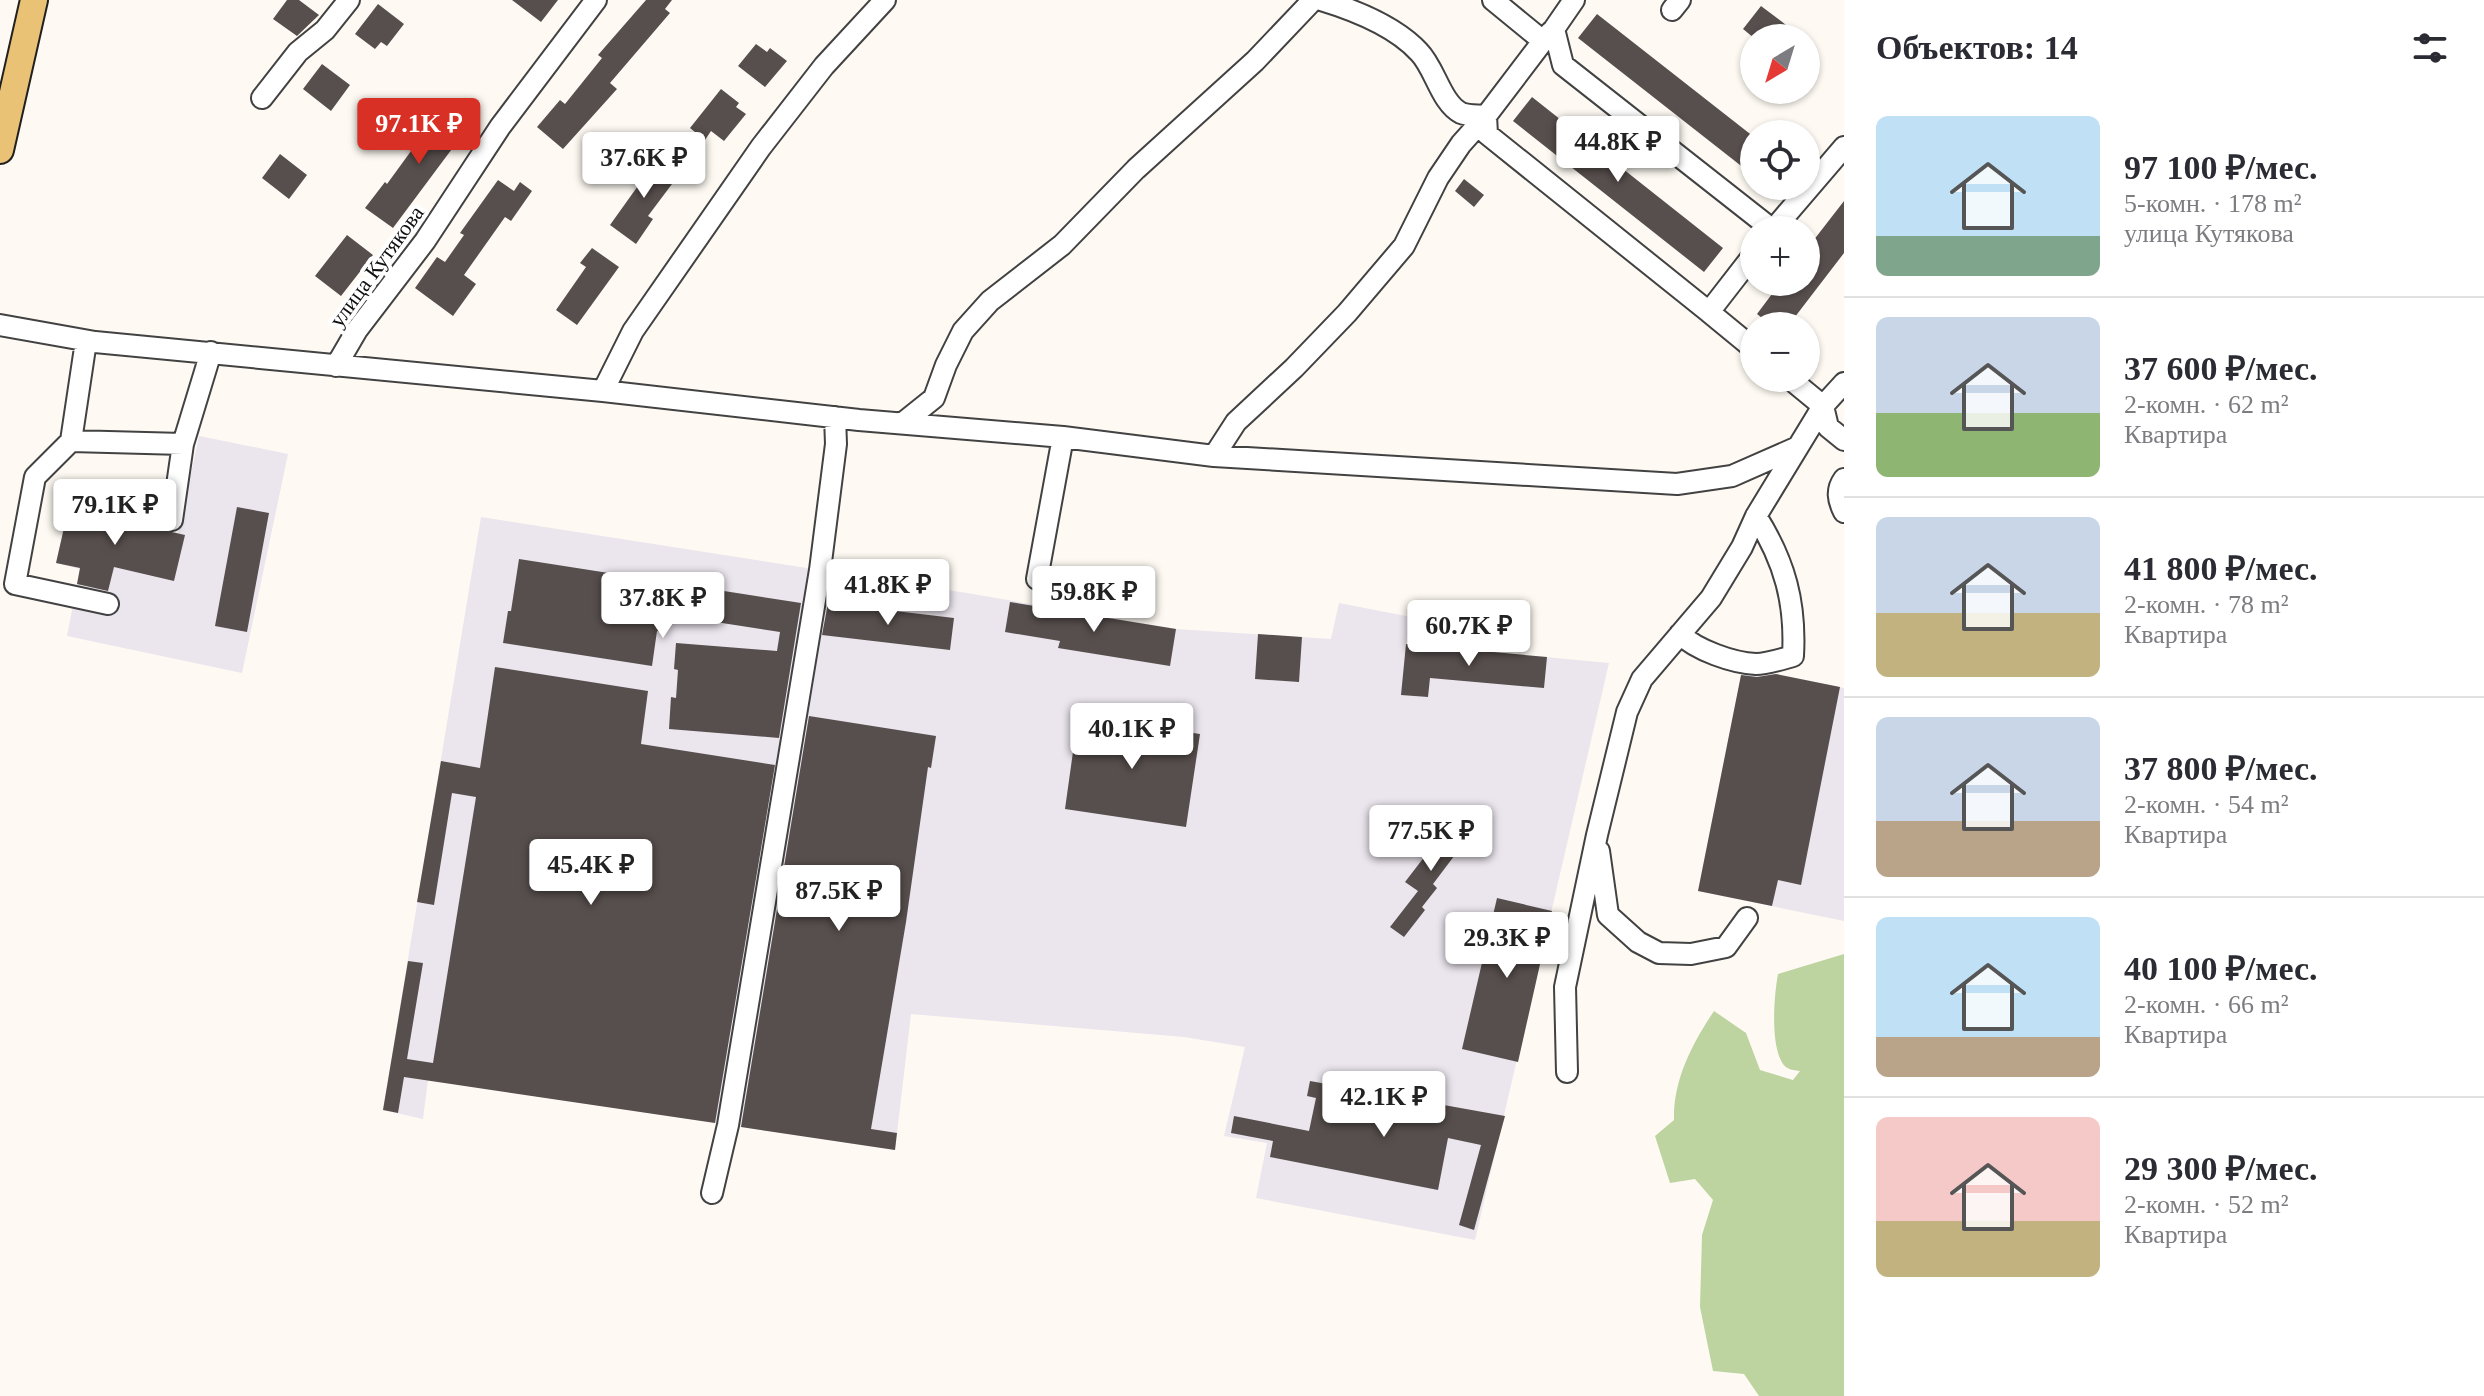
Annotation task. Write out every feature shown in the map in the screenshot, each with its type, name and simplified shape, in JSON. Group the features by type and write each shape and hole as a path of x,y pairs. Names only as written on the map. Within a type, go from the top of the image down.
{"main road":[{"path":"0,150 34,0"}],"street":[{"path":"262,98 298,52 325,30 349,0"},
{"name":"улица Кутякова","path":"336,366 357,330 425,241 500,127 596,0"},
{"path":"603,391 633,331 761,147 824,66 885,0"},
{"path":"904,422 934,398 963,331 990,301 1062,245 1136,169 1255,61 1313,0"},
{"path":"1321,0 1352,9 1385,27 1419,52 1438,79 1447,100 1462,113 1486,116"},
{"path":"1493,0 1548,35 1563,65 1773,230 1844,147"},
{"path":"1214,456 1236,422 1347,313 1404,246 1438,178 1461,144 1574,0"},
{"path":"1486,116 1487,134 1740,337"},
{"path":"1709,312 1740,272"},
{"path":"0,325 86,341 1063,437 1214,456 1677,484 1732,476 1798,447"},
{"path":"86,341 71,441 35,477 15,584 108,604"},
{"path":"172,520 183,444 211,352"},
{"path":"1567,1072 1565,987 1627,712 1642,679 1711,598 1742,547 1756,516 1823,406 1844,383"},
{"path":"1806,392 1823,406 1828,427 1844,440"},
{"path":"712,1193 728,1125 820,570 836,444 835,417"},
{"path":"1037,579 1063,437"},
{"path":"71,441 183,444"},
{"path":"1844,479 1838,498 1844,512"},
{"path":"1680,634 1691,645 1756,664 1793,656 1795,621 1786,581 1771,541 1756,516"},
{"path":"1597,835 1608,915 1638,942 1659,953 1691,954 1726,947 1747,918"}],"shaded area":[{"path":"199,436 288,454 242,673 67,636 80,569 56,563 71,497 95,502 93,515 178,534"},
{"path":"481,517 1176,629 1331,639 1339,603 1411,617 1406,644 1609,663 1475,1240 1256,1198 1267,1143 1224,1136 1245,1047 1184,1037 911,1014 895,1150 428,1080 423,1119 383,1110"},
{"path":"1743,667 1844,688 1844,921 1698,891"}],"green space":[{"path":"1844,954 1844,1396 1759,1396 1744,1374 1713,1371 1700,1307 1702,1235 1713,1200 1695,1179 1670,1183 1655,1136 1674,1120 1677,1091 1685,1063 1714,1011 1746,1033 1760,1070 1793,1080 1800,1071 1785,1066 1776,1045 1774,1007 1778,974"}],"building":[{"path":"287,0 299,0 319,15 297,36 273,19"},
{"path":"512,0 558,0 541,22"},
{"path":"646,0 672,0 665,9 670,13 610,83 617,89 563,149 537,127 560,100 565,104 602,58 598,55"},
{"path":"378,4 404,24 387,46 381,42 375,49 355,34"},
{"path":"1761,6 1784,24 1747,24"},
{"path":"1597,14 1740,126 1740,165 1578,38"},
{"path":"756,44 767,52 770,48 787,61 765,87 738,66"},
{"path":"322,64 350,85 331,111 303,89"},
{"path":"721,89 739,103 736,107 746,114 724,141 711,131 705,140 690,128"},
{"path":"1532,97 1723,248 1704,272 1513,121"},
{"path":"446,103 472,122 393,228 365,208 385,182 387,184"},
{"path":"280,154 307,175 289,199 262,178"},
{"path":"653,157 678,176 648,216 653,219 636,244 610,225 640,183 635,179"},
{"path":"1464,179 1484,195 1474,207 1455,191"},
{"path":"498,180 514,191 520,182 532,191 511,221 505,217 464,275 476,284 453,316 415,288 437,257 445,262 464,235 460,233"},
{"path":"1844,201 1844,253 1820,284 1820,232"},
{"path":"347,235 373,255 341,296 315,276"},
{"path":"592,248 619,267 577,325 556,310 586,267 580,263"},
{"path":"1770,296 1811,296 1799,312 1758,312"},
{"path":"71,497 95,502 92,514 185,535 174,581 114,567 108,591 77,584 80,568 56,563"},
{"path":"237,507 269,513 247,632 215,626"},
{"path":"519,559 801,603 779,738 669,729 671,697 676,698 676,643 777,651 780,632 664,614 661,632 657,631 652,666 503,643"},
{"path":"1010,602 1176,629 1170,666 1058,648 1060,641 1005,632"},
{"path":"828,603 954,618 950,650 822,635"},
{"path":"1258,634 1302,637 1299,682 1255,679"},
{"path":"1406,644 1547,657 1544,688 1430,678 1428,697 1401,695"},
{"path":"495,667 648,691 641,744 775,765 715,1123 404,1077 398,1113 383,1110 408,961 423,963 407,1059 433,1063 476,797 452,793 434,905 417,902 441,761 480,768"},
{"path":"1776,674 1840,687 1801,885 1778,880 1772,906 1698,891 1741,675 1757,677"},
{"path":"809,716 936,736 931,768 928,767 871,1129 897,1133 895,1150 741,1127"},
{"path":"1078,716 1200,734 1186,827 1065,809"},
{"path":"1455,817 1473,831 1433,884 1437,888 1422,907 1425,910 1404,937 1390,927 1418,891 1405,882"},
{"path":"1497,898 1552,911 1518,1062 1462,1049"},
{"path":"1310,1081 1505,1116 1474,1230 1459,1225 1481,1145 1448,1138 1438,1190 1270,1157 1273,1141 1231,1133 1234,1116 1309,1131 1316,1098 1307,1096"}]}
